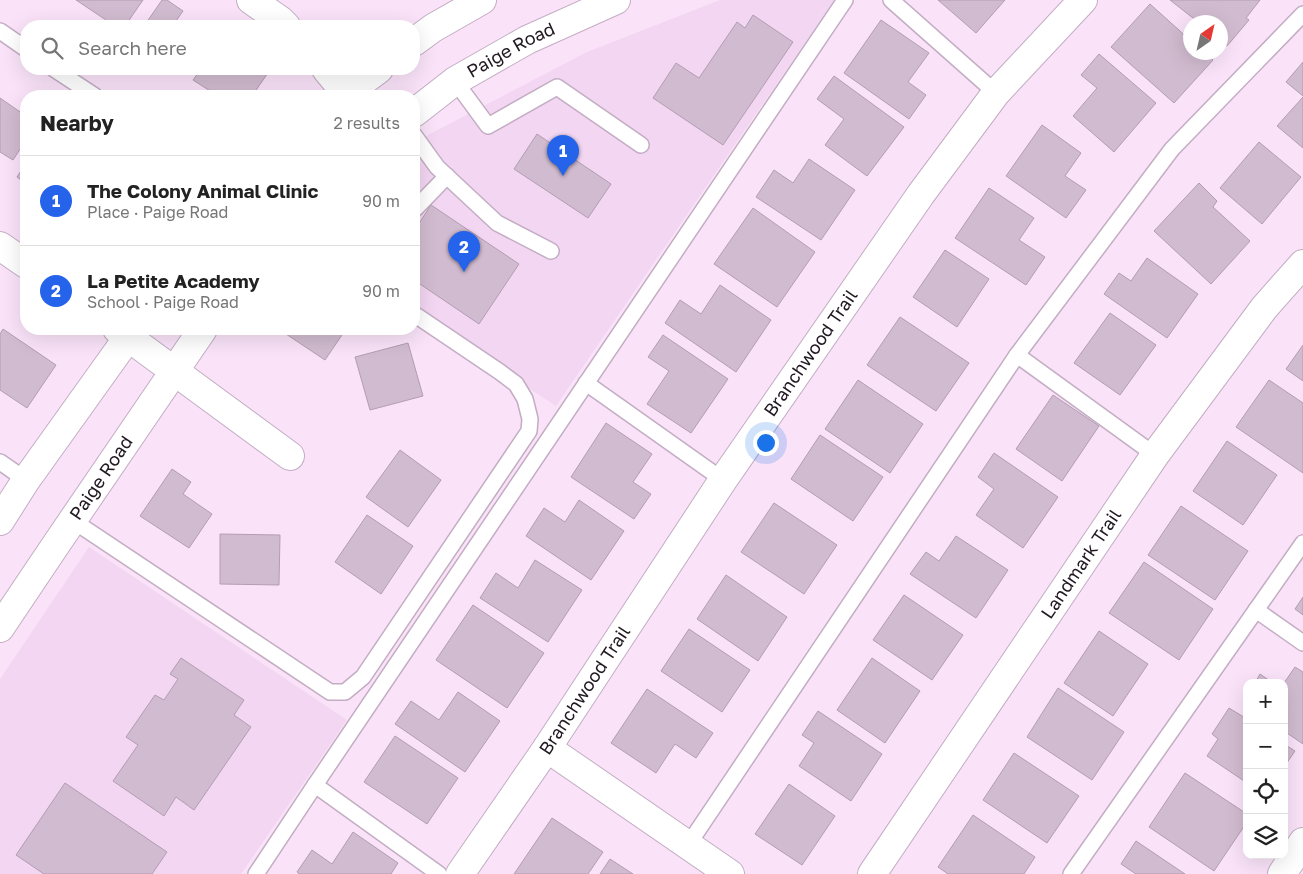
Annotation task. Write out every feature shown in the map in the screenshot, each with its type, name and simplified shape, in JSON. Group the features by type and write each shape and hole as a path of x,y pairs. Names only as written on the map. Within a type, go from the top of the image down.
{"street":[{"path":"250,0 280,20"},
{"path":"420,38 482,0"},
{"name":"Paige Road","path":"420,108 455,80 527,40 616,0"},
{"name":"Branchwood Trail","path":"460,874 547,748 723,480 921,194 996,93 1083,0"},
{"path":"331,75 342,90"},
{"path":"352,90 371,75"},
{"path":"0,246 20,260"},
{"name":"Landmark Trail","path":"872,874 1155,455 1264,308 1303,264"},
{"path":"4,508 26,480 124,335"},
{"path":"130,335 290,456"},
{"name":"Paige Road","path":"0,628 199,335"},
{"path":"547,748 730,874"},
{"path":"1282,874 1303,842"}],"lane":[{"path":"256,874 845,0"},
{"path":"891,0 996,93"},
{"path":"688,845 1017,355 1172,148 1303,14"},
{"path":"0,31 20,45"},
{"path":"63,75 85,90"},
{"path":"455,80 488,126 556,87 641,145"},
{"path":"420,143 437,167 497,223 551,252"},
{"path":"420,204 447,176"},
{"path":"72,520 330,692 345,692 362,677 529,431 530,419 524,399 516,384 420,318"},
{"path":"1017,355 1155,455"},
{"path":"586,383 723,480"},
{"path":"0,462 26,480"},
{"path":"1071,874 1303,543"},
{"path":"1256,610 1303,643"},
{"path":"315,785 439,874"}],"shaded area":[{"path":"720,0 834,0 556,406 420,318 420,142 428,135 587,52"},
{"path":"89,547 347,720 241,874 0,874 0,679"}],"building":[{"path":"76,0 143,0 129,20 106,20"},
{"path":"162,0 167,0 183,11 177,20 148,20"},
{"path":"938,0 1005,0 976,33"},
{"path":"1170,0 1260,0 1246,18 1249,20 1228,45 1228,15 1189,15"},
{"path":"1150,4 1183,34 1183,60 1213,60 1174,103 1111,47"},
{"path":"753,15 793,42 723,145 653,98 676,63 699,78 737,22 745,28"},
{"path":"881,20 929,53 908,82 926,95 909,119 844,73"},
{"path":"1099,54 1156,103 1114,152 1073,116 1097,88 1081,75"},
{"path":"1303,62 1303,96 1286,82"},
{"path":"197,75 267,75 256,90 209,90 193,80"},
{"path":"834,76 904,127 867,176 825,145 844,119 817,99"},
{"path":"1303,97 1303,148 1277,126"},
{"path":"0,98 20,112 20,149 13,160 0,152"},
{"path":"1042,125 1081,153 1065,176 1086,190 1066,218 1006,176"},
{"path":"537,134 611,184 588,218 514,169"},
{"path":"1259,142 1301,177 1262,224 1220,188"},
{"path":"809,159 855,190 821,240 756,197 774,170 793,183"},
{"path":"1199,183 1217,201 1213,207 1250,241 1211,284 1154,231"},
{"path":"989,188 1034,218 1019,240 1045,257 1026,285 955,238"},
{"path":"431,205 519,264 479,324 420,284 420,222"},
{"path":"753,208 815,252 777,307 714,264"},
{"path":"945,250 989,279 957,327 913,297"},
{"path":"1147,258 1198,294 1167,338 1104,294 1119,273 1131,281"},
{"path":"720,285 771,320 736,372 665,323 680,300 701,314"},
{"path":"1110,313 1156,345 1120,395 1074,363"},
{"path":"900,317 969,363 936,411 867,365"},
{"path":"3,329 56,365 27,408 0,390 0,334"},
{"path":"288,335 342,335 325,360"},
{"path":"663,335 728,379 691,433 647,404 669,371 648,357"},
{"path":"408,343 423,396 370,410 355,357"},
{"path":"1303,345 1303,381 1286,369"},
{"path":"858,380 923,424 890,473 825,429"},
{"path":"1269,380 1303,403 1303,473 1236,427"},
{"path":"1053,395 1099,426 1062,481 1016,449"},
{"path":"606,423 652,454 633,482 651,494 634,519 571,477"},
{"path":"820,435 883,477 853,521 791,479"},
{"path":"1227,441 1277,475 1243,525 1193,491"},
{"path":"400,450 441,480 408,527 366,497"},
{"path":"994,453 1058,497 1023,548 976,515 994,489 978,477"},
{"path":"172,469 191,482 183,494 212,514 189,548 140,516"},
{"path":"579,500 624,531 591,580 526,536 544,508 565,522"},
{"path":"774,503 837,545 804,594 741,552"},
{"path":"1181,506 1248,551 1215,600 1148,555"},
{"path":"367,515 413,546 381,594 335,562"},
{"path":"220,534 280,535 279,585 220,584"},
{"path":"956,536 1008,570 976,618 910,574 926,552 939,561"},
{"path":"535,560 582,590 548,642 480,598 496,573 518,588"},
{"path":"1144,562 1213,609 1179,660 1109,613"},
{"path":"726,575 787,617 758,661 697,619"},
{"path":"904,595 963,635 932,680 873,640"},
{"path":"1303,597 1303,615 1295,609"},
{"path":"473,605 544,653 507,708 436,660"},
{"path":"689,629 750,670 722,712 661,671"},
{"path":"1099,631 1148,664 1113,716 1064,683"},
{"path":"181,658 244,700 234,715 251,727 194,810 176,797 164,816 113,781 138,745 126,737 155,695 164,700 178,679 170,674"},
{"path":"872,658 920,691 885,743 837,710"},
{"path":"1295,667 1303,672 1303,744 1288,734 1287,679"},
{"path":"1260,674 1267,679 1257,679"},
{"path":"1058,688 1124,732 1092,780 1027,737"},
{"path":"647,689 713,733 696,758 675,744 656,773 611,743"},
{"path":"458,692 500,721 465,772 395,724 411,701 439,720"},
{"path":"1229,708 1243,717 1243,780 1207,756 1218,739 1212,734"},
{"path":"818,711 882,754 851,801 799,766 814,743 802,735"},
{"path":"395,736 458,778 427,824 364,782"},
{"path":"1288,747 1295,751 1288,761"},
{"path":"1014,753 1079,796 1047,843 983,800"},
{"path":"1185,773 1243,811 1243,828 1214,871 1149,827"},
{"path":"65,783 167,852 152,874 44,874 16,855"},
{"path":"789,784 835,816 802,865 755,834"},
{"path":"973,815 1035,857 1024,874 948,874 938,867"},
{"path":"552,818 603,852 588,874 514,874"},
{"path":"353,832 398,863 391,874 299,874 297,872 312,850 332,864"},
{"path":"1136,841 1185,874 1136,874 1121,864"},
{"path":"610,859 633,874 600,874"}],"place":[{"name":"The Colony Animal Clinic","path":"563,176"},
{"name":"La Petite Academy","path":"464,272"}]}
